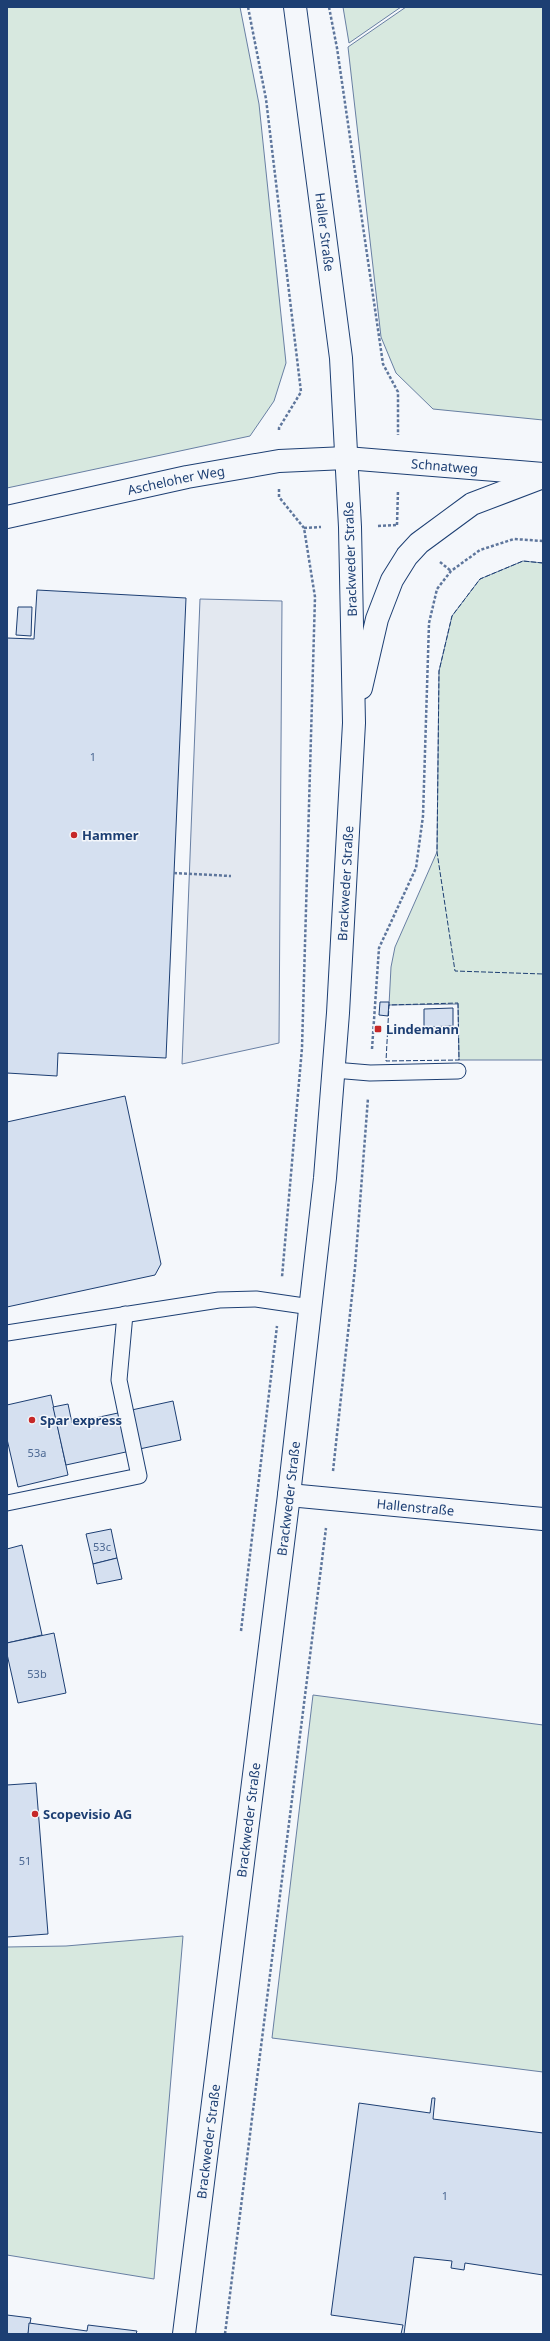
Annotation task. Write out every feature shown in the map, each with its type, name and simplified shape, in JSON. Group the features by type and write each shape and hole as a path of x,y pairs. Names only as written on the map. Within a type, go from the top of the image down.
{"street":[{"name":"Haller Straße","path":"295,7 341,358 346,458"},
{"name":"Schnatweg","path":"346,458 543,474"},
{"name":"Ascheloher Weg","path":"7,517 187,477 280,461 346,458"},
{"name":"Brackweder Straße","path":"184,2334 289,1495 311,1307 334,1070 354,723 346,458"},
{"path":"354,723 377,618 392,580 407,556 419,543 472,504 543,477"},
{"name":"Hallenstraße","path":"289,1495 543,1519"}],"lane":[{"path":"334,1070 370,1073 458,1071"},
{"path":"7,1333 219,1300 256,1299 311,1307"},
{"path":"7,1503 139,1476 119,1380 125,1314"}],"path":[{"path":"248,7 266,99 301,392 279,428"},
{"path":"329,7 337,48 383,364 398,392"},
{"path":"241,1636 280,1302 302,1048 315,597 304,528 279,497"},
{"path":"225,2334 330,1500 355,1268 379,948 416,868 423,816 429,623 437,589 451,571 480,550 514,539 543,541"},
{"path":"174,874 231,876"}],"shaded area":[{"path":"7,7 240,7 259,104 286,363 274,401 250,436 7,488"},
{"path":"343,7 401,7 349,43"},
{"path":"406,7 543,7 543,420 433,409 396,373 381,337 348,47"},
{"path":"523,561 543,563 543,1060 459,1060 458,1004 389,1005 391,967 395,947 437,852 439,671 452,616 480,579"},
{"path":"200,599 282,601 279,1043 182,1064"},
{"path":"313,1695 543,1725 543,2072 272,2038"},
{"path":"183,1936 154,2279 7,2255 7,1947 66,1946"}],"building":[{"path":"37,590 186,598 166,1058 58,1053 57,1076 7,1073 7,638 34,639"},
{"path":"18,607 32,607 31,636 16,635"},
{"path":"380,1002 389,1002 388,1016 379,1015"},
{"path":"453,1008 453,1026 424,1027 424,1009"},
{"path":"125,1096 161,1264 155,1275 7,1307 7,1122"},
{"path":"51,1395 68,1475 18,1487 7,1439 7,1405"},
{"path":"173,1401 181,1440 66,1465 53,1407 68,1404 72,1423"},
{"path":"111,1529 117,1558 93,1564 86,1534"},
{"path":"22,1545 42,1635 7,1643 7,1549"},
{"path":"117,1558 122,1579 97,1584 93,1564"},
{"path":"54,1633 66,1693 18,1703 7,1654 7,1643"},
{"path":"36,1783 48,1934 7,1937 7,1785"},
{"path":"432,2098 435,2098 433,2119 543,2133 543,2275 465,2263 464,2270 451,2268 452,2261 414,2257 404,2334 401,2334 403,2325 331,2315 359,2103 430,2113"},
{"path":"7,2315 31,2318 28,2334 7,2334"},
{"path":"29,2323 87,2331 88,2325 137,2331 136,2334 28,2334"}],"fence":[{"path":"543,563 523,561 480,579 452,616 439,671 437,852 455,971 543,974"},
{"path":"458,1003 459,1060 386,1061 389,1005 458,1003"}],"place":[{"name":"Hammer","path":"74,835"},
{"name":"Lindemann","path":"378,1029"},
{"name":"Spar express","path":"32,1420"},
{"name":"Scopevisio AG","path":"35,1814"}]}
